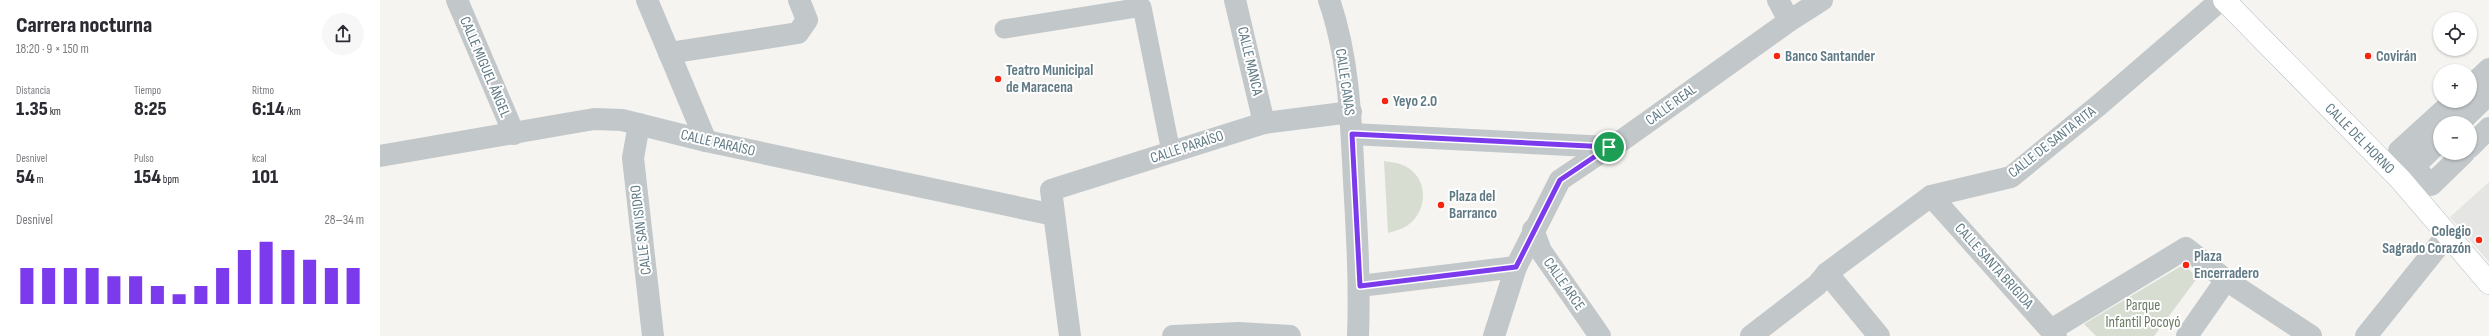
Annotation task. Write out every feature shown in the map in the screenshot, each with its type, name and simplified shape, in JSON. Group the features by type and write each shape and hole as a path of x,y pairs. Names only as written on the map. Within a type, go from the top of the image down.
{"street":[{"name":"CALLE MIGUEL ÁNGEL","path":"457,0 514,134"},
{"path":"647,0 706,141"},
{"path":"669,53 798,33 807,20 799,0"},
{"name":"CALLE MANCA","path":"1235,0 1264,123"},
{"name":"CALLE CANAS","path":"1329,0 1336,21 1351,112 1360,286 1358,336"},
{"path":"1778,0 1789,21"},
{"name":"CALLE REAL","path":"1494,336 1516,267 1533,230 1560,180 1609,147 1614,146 1789,21 1822,0"},
{"name":"CALLE DE SANTA RITA","path":"1751,336 1817,285 1827,273 1931,196 2011,177 2099,105 2220,0"},
{"name":"CALLE DEL HORNO","path":"2224,0 2407,173 2448,234 2489,283"},
{"path":"2477,80 2489,69"},
{"path":"2466,116 2489,94"},
{"path":"2446,108 2399,151 2407,173 2431,185 2457,160"},
{"name":"CALLE PARAÍSO","path":"1070,336 1051,190 1264,123 1351,112"},
{"name":"CALLE PARAÍSO","path":"380,156 514,134 594,118 622,120 706,141 1054,215"},
{"name":"CALLE SAN ISIDRO","path":"639,124 633,158 653,336"},
{"path":"2477,140 2489,128"},
{"path":"1352,134 1609,147"},
{"path":"2407,173 2433,148"},
{"name":"CALLE SANTA BRIGIDA","path":"1931,196 2054,333"},
{"name":"CALLE ARCE","path":"1533,230 1541,251 1600,336"},
{"path":"2366,336 2448,234"},
{"path":"2054,333 2186,248 2226,280 2311,336"},
{"path":"1360,286 1516,267"},
{"path":"1827,273 1879,336"},
{"path":"2187,336 2226,280"},
{"path":"1173,336 1239,333 1290,336"}],"lane":[{"path":"1004,29 1142,7 1180,149"}],"shaded area":[{"name":"Colegio Sagrado Corazón","path":"2489,182 2489,262 2450,217"}],"green space":[{"path":"1384,161 1403,165 1413,171 1422,186 1423,195 1419,212 1415,219 1404,228 1388,233"},
{"name":"Parque Infantil Pocoyó","path":"2183,265 2198,277 2154,336 2096,336 2084,324"}],"place":[{"name":"Banco Santander","path":"1777,56"},
{"name":"Covirán","path":"2368,56"},
{"name":"Teatro Municipal de Maracena","path":"998,79"},
{"name":"Yeyo 2.0","path":"1385,101"},
{"name":"Plaza del Barranco","path":"1441,205"},
{"name":"Colegio Sagrado Corazón","path":"2479,240"},
{"name":"Plaza Encerradero","path":"2186,265"}],"route":[{"path":"1352,134 1609,147 1560,180 1533,230 1516,267 1360,286 1352,134"}]}
